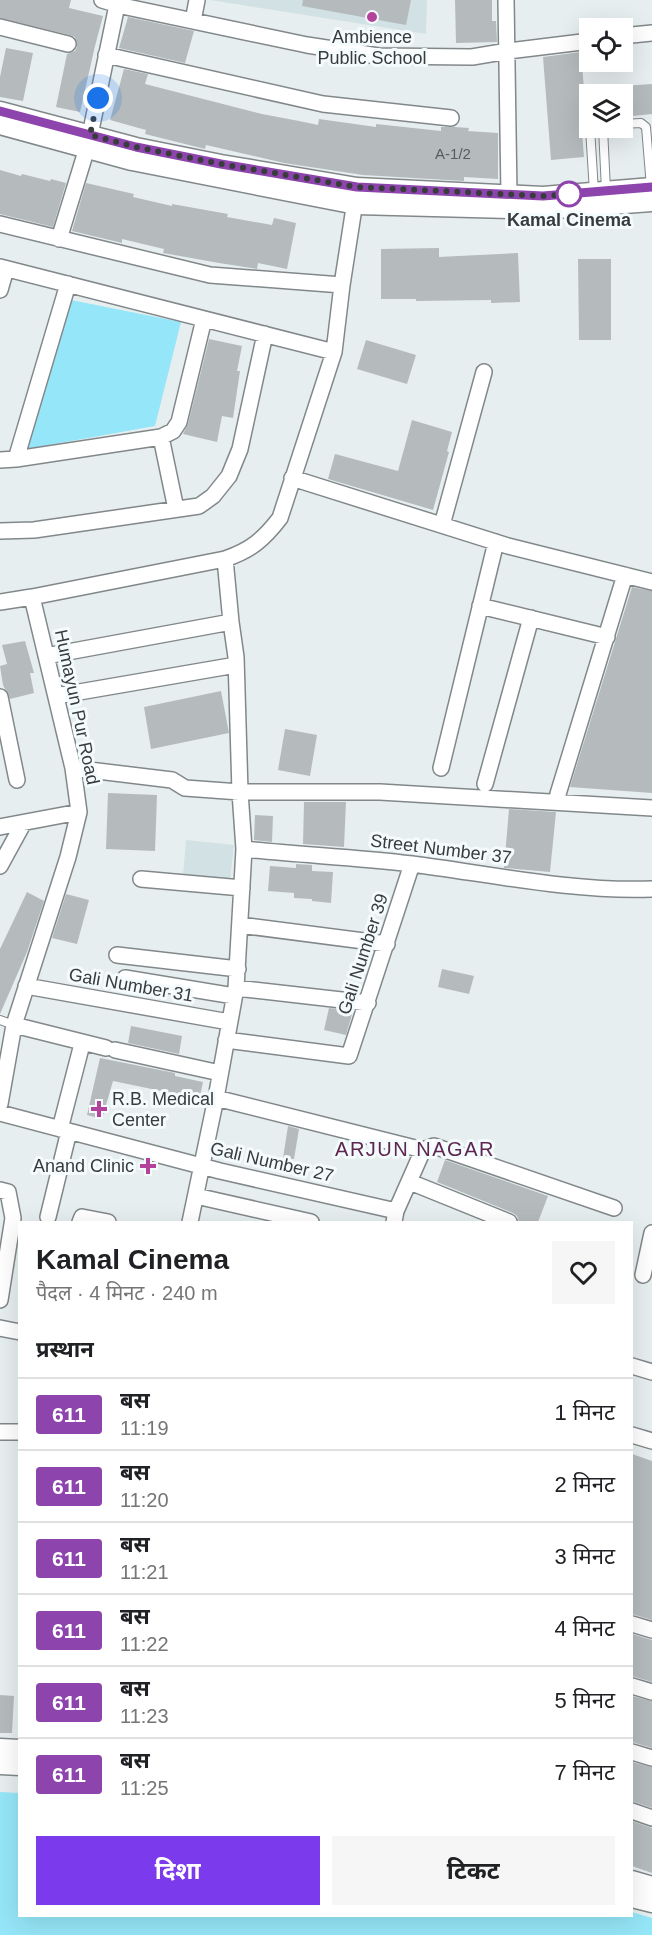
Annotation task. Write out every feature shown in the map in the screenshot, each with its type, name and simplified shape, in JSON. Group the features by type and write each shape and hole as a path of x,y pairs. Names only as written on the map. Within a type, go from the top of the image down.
{"street":[{"path":"193,21 197,0"},
{"path":"506,0 510,195"},
{"path":"59,238 89,141 106,55 109,2 307,45 378,56 472,57 579,41"},
{"path":"0,27 68,44"},
{"path":"633,35 652,33"},
{"path":"106,55 323,104 451,118"},
{"path":"0,111 89,141 132,161 356,196 543,210 652,192"},
{"path":"0,125 89,141"},
{"path":"356,196 543,196 600,192 652,192"},
{"path":"0,602 225,559 245,552 266,536 280,518 334,352 356,196"},
{"path":"0,224 210,274 342,285"},
{"path":"0,290 3,268 334,352"},
{"path":"16,459 68,284"},
{"path":"0,460 161,437 173,431 178,422 204,319"},
{"path":"0,531 34,530 199,506 213,496 229,476 240,449 265,334"},
{"path":"442,525 484,372"},
{"path":"161,437 176,509"},
{"path":"292,478 496,542 652,582"},
{"path":"441,768 496,542"},
{"path":"190,1221 216,1098 238,969 244,849 240,792 237,665 225,559"},
{"path":"558,794 625,575"},
{"name":"Humayun Pur Road","path":"0,1104 7,1023 26,986 68,856 79,812 73,768 32,597"},
{"path":"480,606 607,637"},
{"path":"485,784 531,618"},
{"path":"46,656 231,622"},
{"path":"56,696 237,665"},
{"path":"0,697 17,780"},
{"path":"73,768 172,780 185,788 240,792 380,792 652,808"},
{"path":"0,827 79,812"},
{"path":"0,867 23,824"},
{"name":"Street Number 37","path":"244,849 412,864 496,876 632,890 652,889"},
{"name":"Gali Number 39","path":"226,1040 349,1056 412,864"},
{"path":"141,879 242,888"},
{"path":"240,925 387,944"},
{"path":"117,955 238,969"},
{"path":"125,978 235,992 368,1003"},
{"name":"Gali Number 31","path":"26,986 229,1022"},
{"path":"7,1023 82,1044 220,1073"},
{"path":"48,1217 82,1044"},
{"path":"216,1098 423,1150 434,1146 439,1147 614,1208"},
{"name":"Gali Number 27","path":"0,1113 395,1217"},
{"path":"395,1217 423,1150"},
{"path":"410,1182 507,1221"},
{"path":"0,1190 8,1192 13,1218 0,1300"},
{"path":"196,1196 307,1221"},
{"path":"642,1275 652,1233"},
{"path":"0,1328 18,1332"},
{"path":"633,1366 652,1372"},
{"path":"0,1432 18,1432"},
{"path":"633,1435 652,1441"},
{"path":"633,1623 652,1630"},
{"path":"633,1686 652,1692"},
{"path":"0,1748 18,1749"},
{"path":"633,1752 652,1758"},
{"path":"0,1765 18,1766"},
{"path":"633,1811 652,1818"},
{"path":"633,1880 652,1886"},
{"path":"633,1898 652,1903"}],"lane":[{"path":"633,123 641,123 646,127 652,192"},
{"path":"592,138 600,192"},
{"path":"600,192 603,138"}],"shaded area":[{"name":"Ambience Public School","path":"210,0 427,0 426,34"},
{"path":"71,300 181,322 155,426 21,450"},
{"path":"186,840 234,845 230,881 183,876"},
{"path":"0,1792 18,1793 18,1917 633,1917 633,1912 652,1918 652,1935 0,1935"}],"building":[{"path":"0,0 71,0 69,8 103,16 80,112 56,107 67,54 75,51 77,47 75,37 0,18"},
{"path":"303,0 411,0 406,25 302,6"},
{"path":"455,0 492,0 492,21 496,21 497,42 456,43"},
{"path":"128,17 194,31 185,63 119,48"},
{"path":"6,48 33,53 23,101 0,97 0,77"},
{"path":"579,52 579,72 583,72 584,84 579,84 579,138 582,138 584,157 551,160 543,57"},
{"path":"124,69 148,74 145,84 262,114 318,125 319,119 376,127 376,124 441,131 441,127 455,127 469,128 468,131 498,133 498,179 464,177 464,181 363,175 284,163 206,145 205,149 145,134 146,130 110,120"},
{"path":"652,84 652,114 633,116 633,85"},
{"path":"0,170 21,176 22,174 66,183 53,227 0,214"},
{"path":"86,183 172,206 172,204 228,214 227,217 272,225 274,218 296,223 287,269 258,263 257,269 219,263 163,253 164,249 122,239 122,243 72,231"},
{"path":"439,248 439,257 518,253 520,302 381,299 381,249"},
{"path":"578,259 611,259 611,340 579,340"},
{"path":"209,339 242,346 237,371 240,371 233,418 222,416 217,442 183,434 188,424"},
{"path":"366,340 416,355 407,384 357,369"},
{"path":"412,420 452,432 447,451 449,452 433,510 328,479 335,454 398,471"},
{"path":"632,587 652,591 652,793 570,787"},
{"path":"25,641 34,673 30,673 34,693 10,699 3,685 0,666 7,664 2,645"},
{"path":"73,665 76,683 64,685 61,667"},
{"path":"221,691 229,733 151,749 144,707"},
{"path":"285,729 317,735 310,776 278,770"},
{"path":"108,793 157,795 155,851 106,849"},
{"path":"304,802 346,802 344,847 303,844"},
{"path":"509,809 556,812 550,872 504,868"},
{"path":"255,815 273,816 272,842 254,840"},
{"path":"296,864 312,865 312,871 333,872 331,903 294,898 294,893 268,891 270,866 296,868"},
{"path":"27,892 44,901 27,952 0,1014 0,949"},
{"path":"66,894 89,900 77,944 52,938"},
{"path":"442,969 474,976 469,994 438,987"},
{"path":"329,1008 353,1011 346,1035 324,1030"},
{"path":"131,1026 182,1036 179,1054 128,1043"},
{"path":"100,1058 175,1073 175,1076 203,1082 199,1101 113,1081 102,1119 87,1115"},
{"path":"288,1126 299,1129 294,1159 283,1158"},
{"path":"445,1160 548,1196 538,1221 519,1221 513,1213 437,1182"},
{"path":"633,1454 652,1461 652,1620 633,1614"},
{"path":"633,1634 652,1640 652,1682 633,1676"},
{"path":"0,1695 14,1696 12,1733 0,1733"},
{"path":"633,1696 652,1701 652,1748 633,1742"},
{"path":"633,1762 652,1767 652,1808 633,1801"},
{"path":"633,1821 652,1828 652,1873 633,1866"}],"bus line":[{"name":"611","path":"0,111 136,147 357,187 543,196 652,187"}],"place":[{"name":"Ambience Public School","path":"372,17"},
{"name":"Kamal Cinema","path":"569,194"},
{"name":"R.B. Medical Center","path":"99,1109"},
{"name":"Anand Clinic","path":"148,1166"}],"district":[{"name":"ARJUN NAGAR","path":"415,1149"}],"route":[{"path":"98,98 90,135 136,147 357,187 543,196 577,194 569,194"}]}
